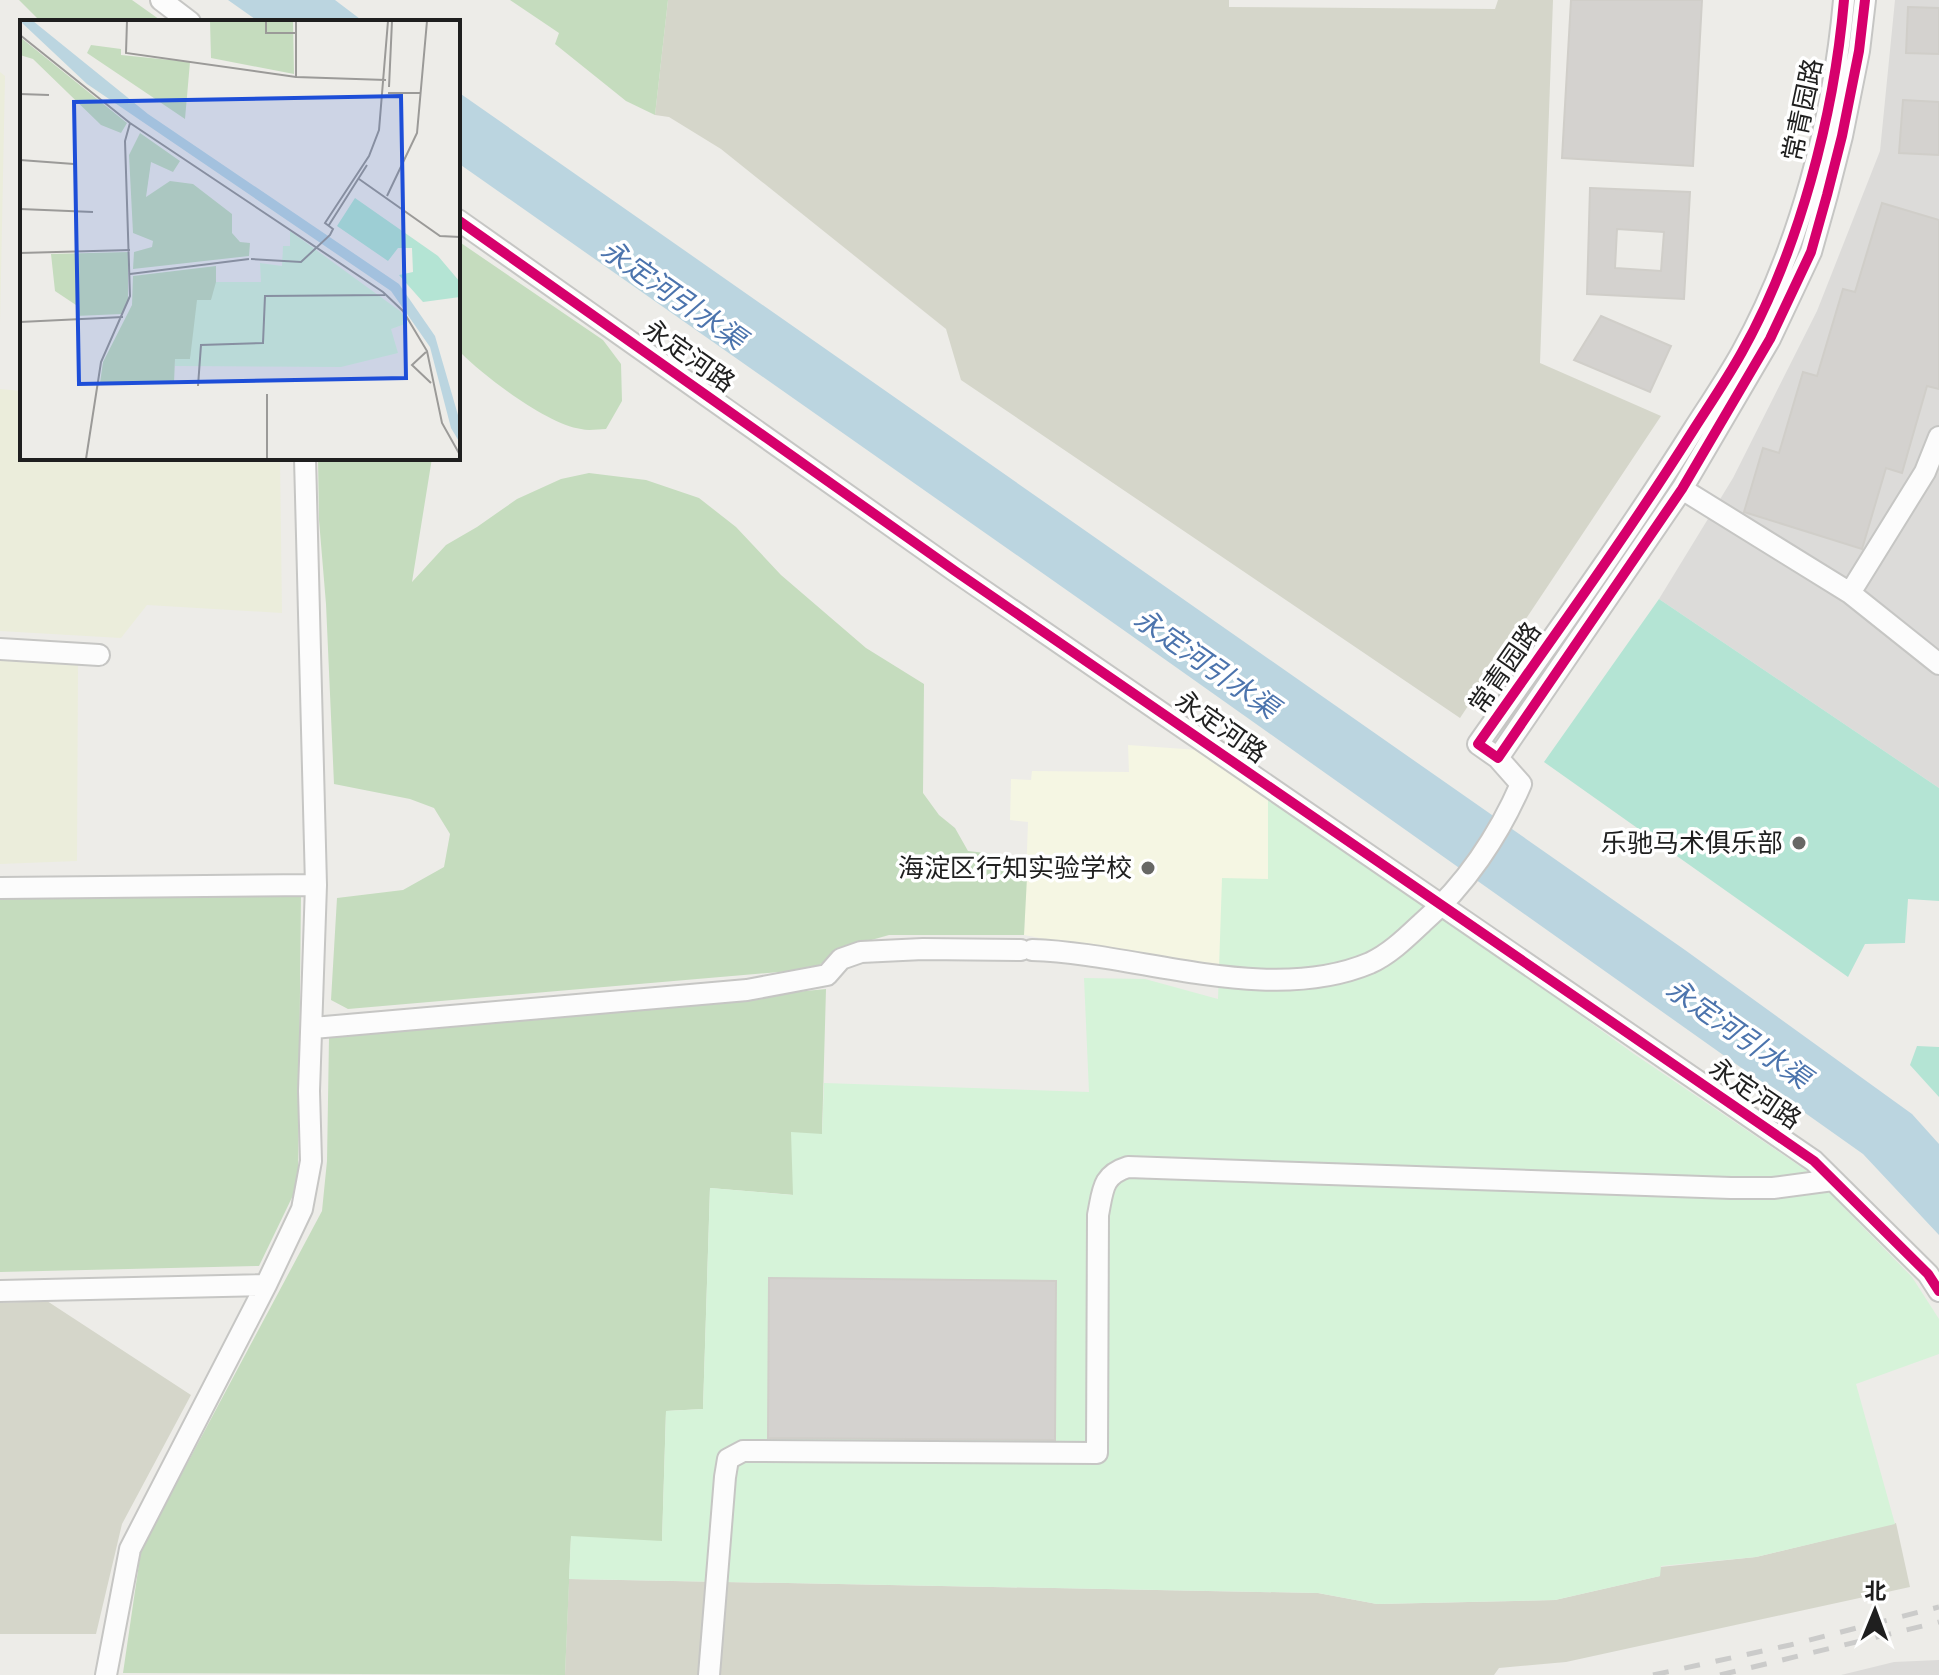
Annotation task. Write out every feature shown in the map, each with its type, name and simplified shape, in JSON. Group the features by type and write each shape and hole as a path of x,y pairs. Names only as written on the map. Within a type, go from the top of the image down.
{"street":[{"path":"161,0 187,20"},
{"name":"常青园路","path":"1844,0 1839,48 1823,132 1805,199 1768,297 1742,351 1649,502 1478,744 1498,758 1682,489 1770,339 1811,252 1842,136 1859,51 1865,0"},
{"name":"永定河路","path":"460,221 955,571 1448,898 1814,1161 1928,1274 1939,1291"},
{"path":"1850,593 1925,472 1939,437"},
{"path":"106,1675 130,1549 302,1209 311,1161 309,1091 316,885 305,460"},
{"path":"1682,489 1850,593 1939,664"},
{"path":"0,649 99,655"},
{"path":"313,1028 747,990 827,975 841,959 861,952 923,949 1069,951 1206,974 1298,980 1331,975 1371,962 1389,952 1448,898 1506,818 1521,784 1498,758"},
{"path":"0,888 316,885"},
{"path":"709,1675 728,1459 743,1451 1097,1453 1098,1215 1103,1187 1113,1172 1128,1167 1731,1188 1773,1188 1833,1180"},
{"path":"0,1291 266,1285"}],"shaded area":[{"path":"668,0 1229,0 1229,7 1495,9 1498,0 1553,0 1540,363 1661,416 1460,718 961,380 946,329 721,149 669,117 655,115"},
{"path":"1895,0 1939,0 1939,788 1659,599 1733,478 1817,311 1880,151"},
{"path":"0,72 5,76 0,326"},
{"path":"0,389 20,391 20,460 280,460 282,613 147,605 121,638 0,631"},
{"path":"0,657 78,663 77,861 0,864"},
{"name":"海淀区行知实验学校","path":"1128,745 1212,751 1268,791 1268,880 1221,972 1024,935 1028,822 1010,820 1011,779 1031,780 1032,771 1129,772"},
{"path":"47,1301 191,1395 122,1524 96,1634 0,1634 0,1303"},
{"path":"1896,1523 1910,1587 1566,1662 1499,1668 1494,1675 565,1675 569,1579 1318,1593 1377,1604 1555,1600 1660,1576 1660,1567 1756,1557"},
{"path":"1939,1660 1939,1675 1841,1675 1894,1662"}],"green space":[{"path":"19,0 132,0 160,20 39,20"},
{"path":"510,0 668,0 655,115 626,101 555,44 559,33"},
{"path":"460,242 603,340 621,364 622,401 606,429 584,430 567,426 535,410 501,387 461,353"},
{"path":"318,460 432,460 412,582 446,545 517,499 561,479 589,473 646,480 699,498 736,527 781,575 866,648 924,684 923,793 939,815 955,828 968,851 1028,858 1024,935 889,935 840,949 814,969 348,1009 331,1000 337,898 403,890 444,867 450,834 434,808 410,799 334,784"},
{"name":"乐驰马术俱乐部","path":"1659,599 1939,788 1939,901 1908,899 1905,943 1865,944 1848,977 1544,762"},
{"path":"1268,791 1634,1054 1810,1173 1912,1277 1939,1319 1939,1354 1856,1384 1895,1524 1756,1557 1661,1566 1660,1576 1555,1600 1377,1604 1318,1593 569,1579 571,1536 662,1541 666,1411 703,1409 710,1188 793,1195 791,1132 822,1134 824,1083 1089,1092 1084,978 1145,979 1218,999 1222,878 1268,879"},
{"path":"301,895 298,1185 259,1266 0,1272 0,899"},
{"path":"826,989 822,1134 794,1195 710,1188 703,1409 666,1411 662,1542 571,1537 565,1675 123,1673 141,1550 322,1211 327,1161 329,1038"},
{"path":"1917,1046 1939,1047 1939,1097 1910,1065"}],"water":[{"path":"228,0 335,0 361,20 256,20"},
{"name":"永定河引水渠","path":"460,93 1685,950 1912,1114 1939,1144 1939,1235 1863,1154 460,164"}],"building":[{"path":"1571,0 1702,0 1693,166 1562,158"},
{"path":"1908,7 1939,8 1939,54 1906,53"},
{"path":"1903,100 1939,102 1939,155 1899,153"},
{"path":"1590,188 1690,192 1684,299 1587,294","holes":["1617,229 1664,232 1661,271 1615,268"]},
{"path":"1882,203 1939,220 1939,389 1927,386 1902,473 1886,468 1862,549 1744,512 1763,448 1779,453 1803,372 1817,376 1843,289 1855,292"},
{"path":"1601,316 1671,346 1650,392 1574,360"},
{"path":"769,1278 1056,1281 1055,1440 768,1438"}],"railway":[{"path":"1653,1675 1790,1645 1939,1607"},
{"path":"1720,1675 1939,1622"}],"cycle path":[{"path":"1844,0 1832,90 1811,181 1781,270 1762,312 1742,352 1668,469 1478,744 1498,758 1682,489 1770,339 1811,252 1827,195 1859,51 1865,0"},
{"path":"460,221 955,571 1814,1161 1928,1274 1939,1291"}],"place":[{"name":"乐驰马术俱乐部","path":"1799,843"},
{"name":"海淀区行知实验学校","path":"1148,868"}]}
